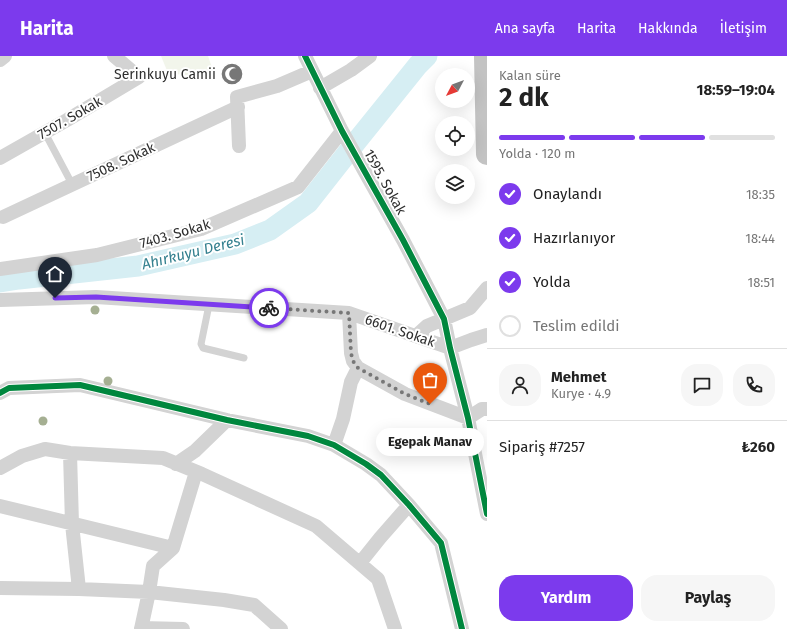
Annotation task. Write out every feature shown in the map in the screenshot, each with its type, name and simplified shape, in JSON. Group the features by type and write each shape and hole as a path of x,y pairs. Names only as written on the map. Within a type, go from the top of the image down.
{"highway":[{"path":"485,56 487,154"}],"street":[{"path":"0,60 5,56"},
{"name":"7507. Sokak","path":"0,158 140,76 114,56"},
{"name":"1595. Sokak","path":"304,56 343,133 403,240 444,319 468,418 487,514"},
{"path":"320,88 351,70 370,56"},
{"name":"7508. Sokak","path":"3,217 238,102 312,71"},
{"path":"238,102 239,146"},
{"name":"7403. Sokak","path":"0,269 98,255 201,229 298,187 343,133"},
{"path":"416,336 426,326 470,308 487,288"},
{"name":"6601. Sokak","path":"0,300 96,297 349,313 450,348 487,335"},
{"path":"349,313 351,353 353,361 358,368 405,394 468,418 482,409 487,409"},
{"path":"334,445 343,419 352,382 358,368"},
{"path":"0,393 8,388 80,385 227,420 308,436 334,445 366,464 381,475 441,543 462,629"},
{"path":"176,464 195,451 227,420"},
{"path":"0,468 22,456 45,449 70,453 163,458 202,474 316,526 378,579 395,629"},
{"path":"70,453 72,524 79,588"},
{"path":"183,629 141,628 153,566 173,548 196,472"},
{"path":"360,564 380,538 409,505"},
{"path":"0,506 173,548"},
{"path":"0,588 79,588 149,592 224,600 254,605 281,629"}],"lane":[{"path":"45,133 72,184"},
{"path":"209,304 201,344 203,348 244,358"}],"shaded area":[{"path":"161,56 208,56 216,79 168,73"}],"waterway":[{"name":"Ahırkuyu Deresi","path":"0,282 138,266 235,244 270,230 308,203 418,65 427,56"}],"cycle path":[{"path":"305,56 342,131 403,240 444,319 468,418 487,514"},
{"path":"0,393 9,388 80,385 227,420 308,436 334,445 366,464 381,475 441,543 462,629"}],"way so far":[{"path":"269,308 349,313 351,353 353,361 358,368 405,394 430,404"}],"place":[{"name":"Serinkuyu Camii","path":"232,74"},
{"name":"Egepak Manav","path":"430,404"}],"route":[{"path":"55,298 96,297 269,308"}]}
